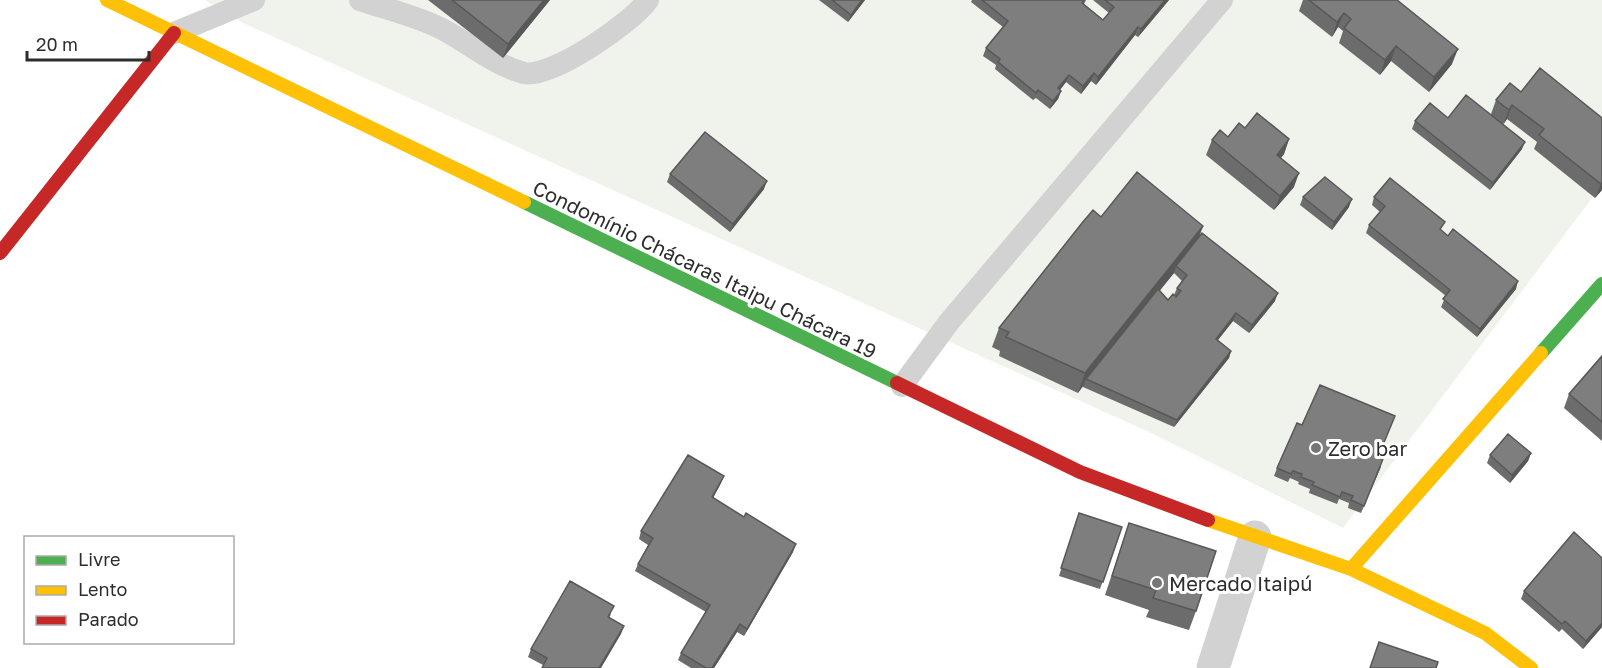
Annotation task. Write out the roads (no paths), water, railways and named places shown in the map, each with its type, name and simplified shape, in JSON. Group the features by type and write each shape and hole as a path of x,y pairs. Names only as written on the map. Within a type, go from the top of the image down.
{"street":[{"name":"Condomínio Chácaras Itaipu Chácara 19","path":"107,0 1080,472 1240,532 1351,569 1485,633 1532,668"},
{"path":"0,253 174,33"},
{"path":"1351,569 1602,284"},
{"path":"1213,668 1240,532"}],"lane":[{"path":"174,33 254,0"},
{"path":"360,0 441,29 488,57 525,73 555,67 595,46 648,0"},
{"path":"902,386 950,322 1222,0"}],"place":[{"name":"Zero bar","path":"1316,448"},
{"name":"Mercado Itaipú","path":"1157,583"}]}
